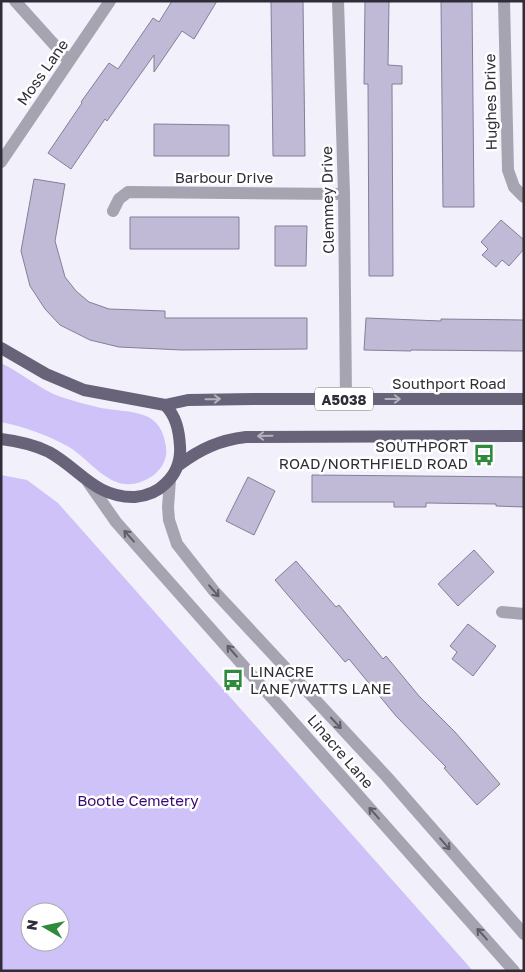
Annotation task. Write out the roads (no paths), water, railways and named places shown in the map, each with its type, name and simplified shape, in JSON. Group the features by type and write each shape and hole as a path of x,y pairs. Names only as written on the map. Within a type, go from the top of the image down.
{"main road":[{"name":"A5038","path":"1,348 46,374 84,390 164,405"},
{"name":"Southport Road","path":"164,405 188,400 524,399"},
{"path":"1,439 26,444 48,452 103,492 115,496 132,497 150,494 170,480 178,465 180,448 176,423 172,412 164,405"},
{"path":"178,465 199,451 214,444 246,437 524,436"}],"street":[{"path":"16,1 69,60"},
{"name":"Moss Lane","path":"1,162 110,1"},
{"name":"Clemmey Drive","path":"338,1 344,194 346,399"},
{"name":"Hughes Drive","path":"504,1 508,170 514,187 524,197"},
{"name":"Barbour Drive","path":"113,211 119,199 128,192 344,194"},
{"name":"Linacre Lane","path":"170,480 169,520 177,544 184,553 214,591 387,777 524,934"},
{"name":"Linacre Lane","path":"88,482 116,522 514,971"},
{"path":"502,612 524,614"}],"place":[{"name":"SOUTHPORT ROAD/NORTHFIELD ROAD","path":"484,455"},
{"name":"LINACRE LANE/WATTS LANE","path":"233,680"}],"park label":[{"name":"Bootle Cemetery","path":"138,800"}]}
